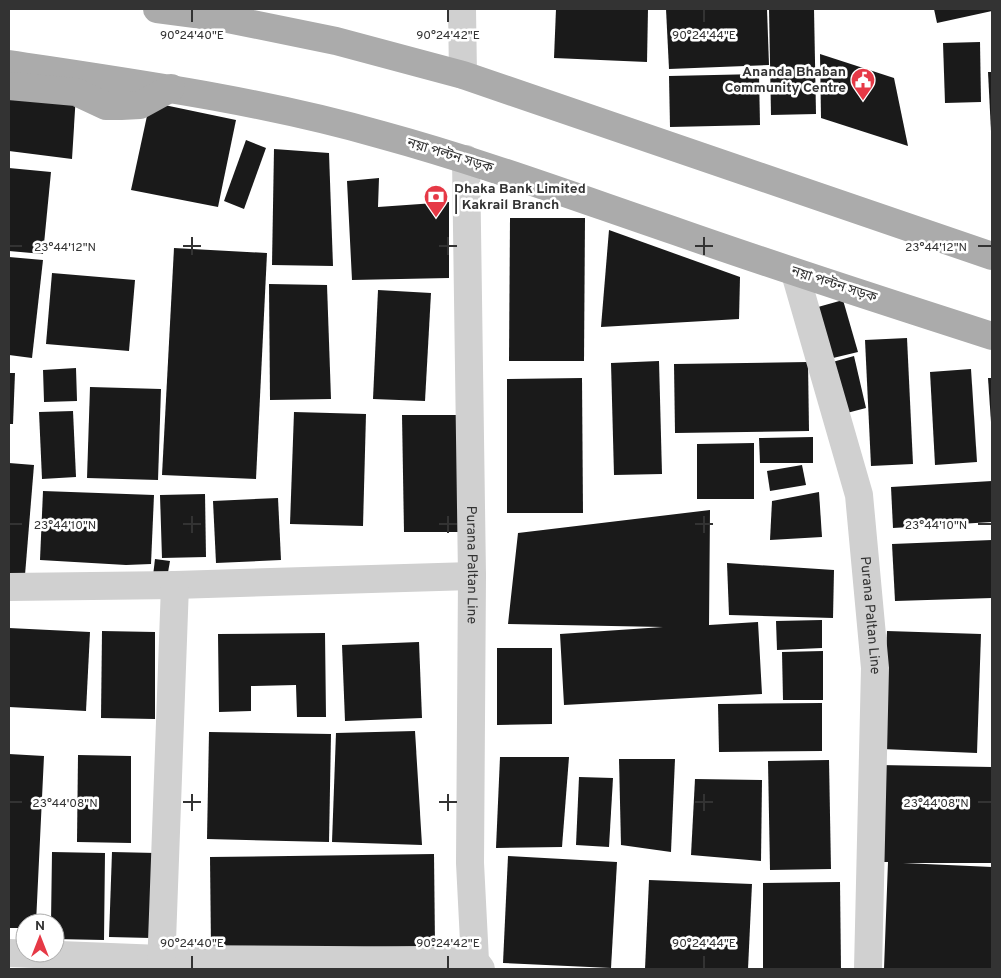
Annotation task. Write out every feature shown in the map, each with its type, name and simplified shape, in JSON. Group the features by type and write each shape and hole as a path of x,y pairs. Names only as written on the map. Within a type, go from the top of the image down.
{"main road":[{"path":"157,9 218,17 336,41 463,75 992,256"},
{"name":"নয়া পল্টন সড়ক","path":"9,64 171,88 362,130 466,160 794,273 992,336"},
{"path":"9,86 76,92 106,106 140,105 171,88"}],"street":[{"path":"462,9 463,75"},
{"name":"Purana Paltan Line","path":"466,160 472,576 470,863 478,965"},
{"name":"Purana Paltan Line","path":"794,273 859,495 875,668 868,969"},
{"path":"9,587 175,586 472,576"},
{"path":"161,964 175,586"},
{"path":"9,953 161,964 478,965"}],"building":[{"path":"556,9 648,9 647,62 554,58"},
{"path":"666,9 767,9 769,65 669,69"},
{"path":"769,9 814,9 816,114 771,115"},
{"path":"934,9 992,9 992,11 937,23"},
{"path":"980,42 981,102 945,103 943,43"},
{"path":"820,54 894,78 908,146 821,118"},
{"path":"988,72 992,72 991,131"},
{"path":"759,74 760,125 670,127 669,76"},
{"path":"9,88 76,94 72,159 9,151"},
{"path":"150,102 236,120 218,207 131,190"},
{"path":"246,140 266,148 244,209 224,201"},
{"path":"274,149 329,153 333,266 272,265"},
{"path":"9,168 51,172 43,254 9,251"},
{"path":"379,178 378,207 449,202 449,278 352,280 347,181"},
{"path":"510,218 585,218 584,361 509,361"},
{"path":"609,230 740,277 739,319 601,327"},
{"path":"174,248 267,253 256,479 162,475"},
{"path":"9,257 43,260 32,358 9,355"},
{"path":"52,273 135,280 129,351 46,344"},
{"path":"269,284 327,285 331,399 270,400"},
{"path":"378,290 431,293 425,401 373,399"},
{"path":"843,300 858,352 833,358 818,307"},
{"path":"907,338 913,464 871,466 865,340"},
{"path":"854,356 866,408 843,414 829,363"},
{"path":"659,361 662,474 614,475 611,363"},
{"path":"808,362 809,431 675,433 674,364"},
{"path":"76,368 77,401 44,402 43,370"},
{"path":"971,369 977,462 935,465 930,372"},
{"path":"9,373 15,373 13,424 9,424"},
{"path":"582,378 583,513 507,513 507,379"},
{"path":"988,378 992,378 992,422 991,422"},
{"path":"90,387 161,389 158,480 87,478"},
{"path":"73,411 76,477 42,479 39,412"},
{"path":"294,412 366,414 363,526 290,524"},
{"path":"402,415 459,415 460,532 404,532"},
{"path":"813,437 813,463 760,463 759,438"},
{"path":"754,443 754,499 697,499 697,444"},
{"path":"9,463 34,465 25,575 9,574"},
{"path":"802,465 806,485 770,491 767,471"},
{"path":"992,481 992,522 893,528 891,487"},
{"path":"43,491 154,495 151,564 126,565 40,560"},
{"path":"819,492 822,537 770,540 772,501"},
{"path":"205,494 206,557 162,558 160,495"},
{"path":"278,498 281,560 216,563 213,501"},
{"path":"710,510 709,625 758,622 762,694 564,705 560,634 663,627 508,624 518,533"},
{"path":"992,540 992,598 895,601 892,544"},
{"path":"155,559 170,561 167,578 153,576"},
{"path":"727,563 834,570 833,618 729,615"},
{"path":"822,620 822,648 777,650 776,621"},
{"path":"9,628 90,632 86,711 9,707"},
{"path":"102,631 155,632 155,719 101,718"},
{"path":"887,631 981,634 977,753 882,749"},
{"path":"325,633 326,717 297,717 296,685 251,686 251,711 219,712 218,634"},
{"path":"419,642 422,718 345,721 342,645"},
{"path":"497,648 552,648 552,724 497,725"},
{"path":"823,651 823,700 783,700 782,652"},
{"path":"822,703 822,751 719,752 718,704"},
{"path":"415,731 422,845 332,842 336,733"},
{"path":"209,732 331,734 329,842 207,839"},
{"path":"9,754 44,756 36,913 15,913 15,928 9,928"},
{"path":"78,755 131,756 131,843 77,842"},
{"path":"500,757 569,757 562,847 496,848"},
{"path":"619,759 675,759 671,852 621,845"},
{"path":"829,760 831,869 770,870 768,761"},
{"path":"879,765 992,767 992,863 903,863 992,867 992,969 884,969 888,862 878,862"},
{"path":"579,777 613,778 609,847 576,845"},
{"path":"695,779 762,780 761,861 691,855"},
{"path":"52,852 105,853 104,940 65,939 65,913 51,913"},
{"path":"112,852 156,853 151,938 109,937"},
{"path":"434,854 435,946 211,949 210,857"},
{"path":"508,856 617,862 611,968 503,963"},
{"path":"649,880 752,884 748,969 645,969"},
{"path":"840,882 841,969 763,969 763,883"}],"place":[{"name":"Ananda Bhaban Community Centre","path":"863,101"},
{"name":"Dhaka Bank Limited | Kakrail Branch","path":"436,218"}]}
